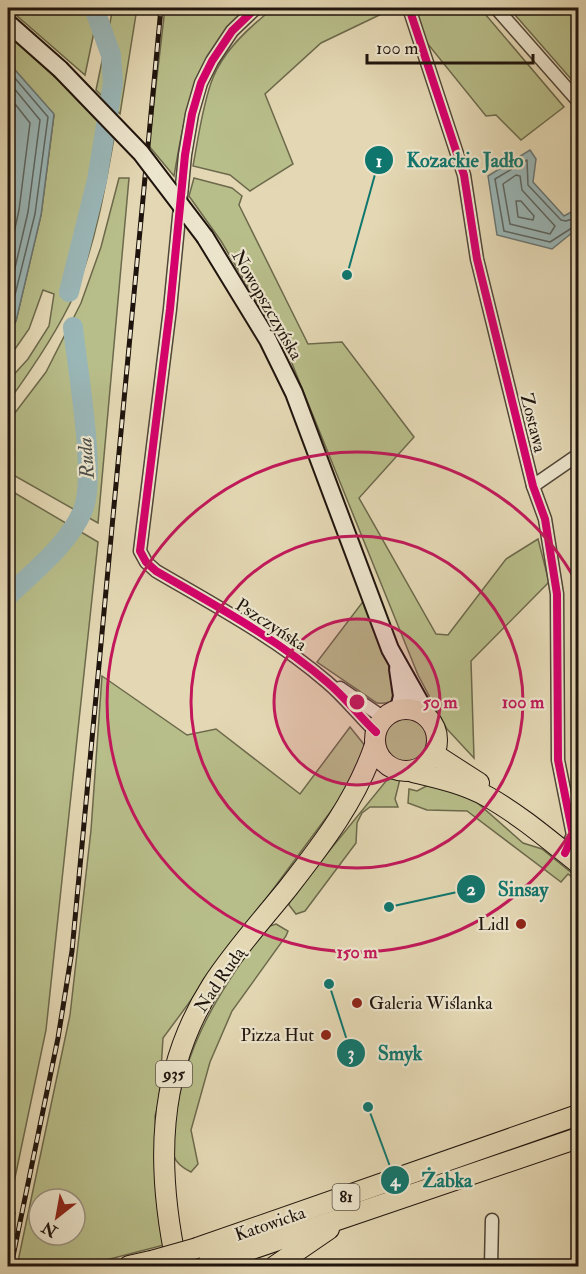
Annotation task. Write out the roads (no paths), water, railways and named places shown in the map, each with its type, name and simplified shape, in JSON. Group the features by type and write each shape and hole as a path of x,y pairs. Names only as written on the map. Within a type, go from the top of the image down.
{"main road":[{"name":"Nowopszczyńska","path":"8,23 60,69 141,153 205,237 263,331 294,393 398,666 402,691 384,726"},
{"name":"Nowopszczyńska","path":"398,666 411,684 430,720"},
{"path":"430,720 416,711 384,726 381,760 392,768 457,784 486,796 511,811 572,858"},
{"name":"935","path":"430,720 437,736 434,754"},
{"name":"Nad Rudą","path":"336,826 362,782 384,726"},
{"path":"413,772 424,766 434,754 490,790 511,811"},
{"name":"Nad Rudą","path":"177,1266 169,1228 163,1148 166,1112 178,1060 199,1007 213,983 336,826 392,768"},
{"name":"Katowicka","path":"200,1257 579,1115"},
{"name":"Katowicka","path":"129,1266 151,1261 200,1257 341,1220 579,1138"},
{"path":"275,1266 308,1246 341,1220"}],"street":[{"name":"Pszczyńska","path":"256,8 232,31 216,55 201,83 192,114 183,170 166,344 139,543 141,555 156,571 266,638 329,683 347,692 384,726"},
{"name":"Zostawa","path":"409,8 464,176 477,259 533,486 545,519 557,594 558,760 573,834 572,858"},
{"path":"496,8 579,101"},
{"path":"533,486 579,455"},
{"path":"491,1266 492,1220"}],"water":[{"path":"8,62 54,114 41,215 16,321 8,334"},
{"path":"530,150 536,159 533,182 564,216 575,210 578,214 578,228 552,249 497,235 488,176"}],"waterway":[{"name":"Ruda","path":"69,292 97,180 113,83 111,55 94,8"},
{"name":"Ruda","path":"8,596 60,546 77,522 87,494 87,448 73,327"}],"railway":[{"path":"11,1266 58,1038 72,951 161,8"},
{"path":"8,1240 13,1213"}],"place":[{"name":"Kozackie Jadło","path":"347,275"},
{"name":"Sinsay","path":"389,907"},
{"name":"Lidl","path":"521,924"},
{"name":"Smyk","path":"329,984"},
{"name":"Galeria Wiślanka","path":"357,1003"},
{"name":"Pizza Hut","path":"326,1035"},
{"name":"Żabka","path":"368,1107"}]}
